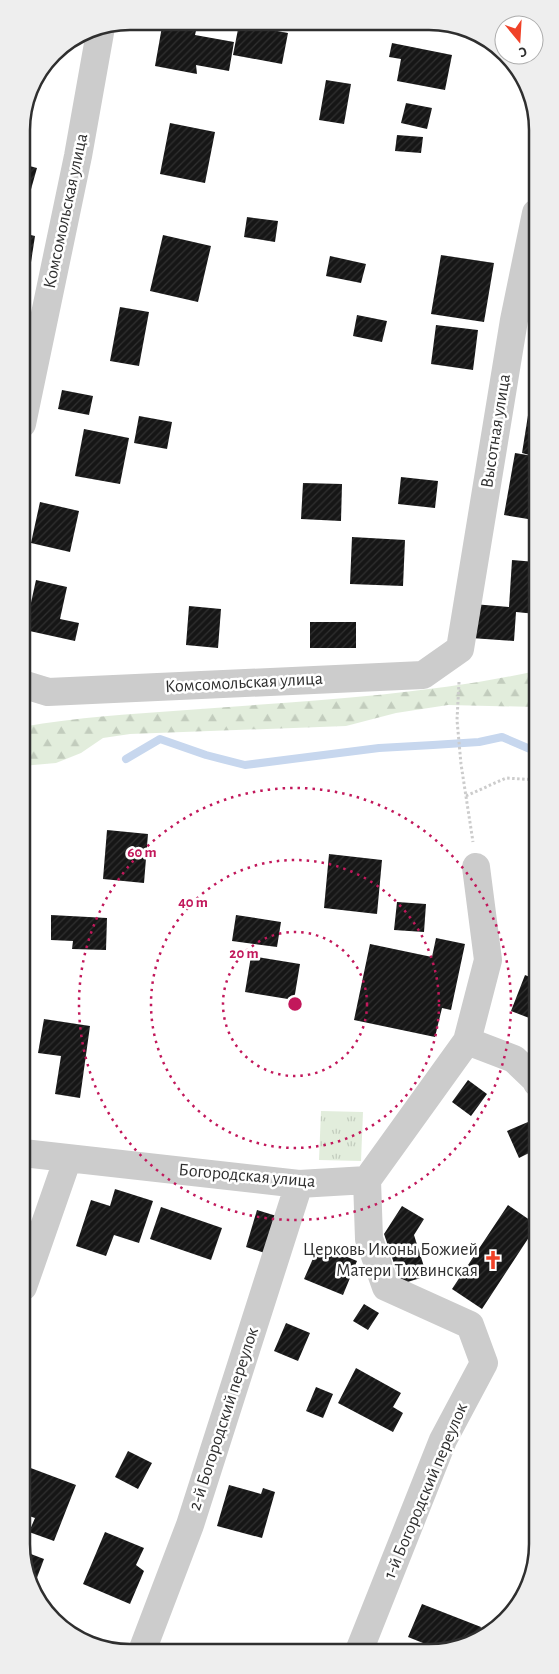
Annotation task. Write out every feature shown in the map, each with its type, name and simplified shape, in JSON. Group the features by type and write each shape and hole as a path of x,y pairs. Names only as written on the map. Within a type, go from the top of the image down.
{"street":[{"name":"Комсомольская улица","path":"30,386 78,156 100,35"},
{"name":"Высотная улица","path":"460,649 514,320 529,247"},
{"name":"Комсомольская улица","path":"30,686 48,692 423,675 460,649"},
{"path":"367,1180 467,1041 488,960 476,867"},
{"path":"467,1041 514,1059 529,1073"},
{"name":"Богородская улица","path":"30,1154 299,1184 367,1180"},
{"path":"30,1268 68,1158"},
{"name":"1-й Богородский переулок","path":"362,1644 443,1440 484,1363 470,1326 386,1288 369,1240 367,1180"},
{"name":"2-й Богородский переулок","path":"145,1644 190,1525 299,1184"}],"path":[{"path":"457,720 461,764 476,867"},
{"path":"466,796 506,778 529,780"}],"green space":[{"path":"529,672 529,707 448,705 396,713 346,726 130,734 103,738 81,753 56,763 30,765 30,726 104,716 406,692"},
{"path":"321,1111 363,1112 361,1161 319,1160"}],"building":[{"path":"161,30 196,30 195,35 234,42 229,71 196,65 197,74 155,66"},
{"path":"238,30 272,30 288,33 282,64 233,55"},
{"path":"392,43 452,55 445,90 397,81 401,59 389,57"},
{"path":"326,80 351,84 344,124 319,120"},
{"path":"406,103 432,108 427,129 401,123"},
{"path":"170,123 215,132 205,183 160,174"},
{"path":"397,135 423,137 421,153 395,151"},
{"path":"30,166 37,168 30,193"},
{"path":"247,217 278,221 275,242 244,237"},
{"path":"30,235 35,236 30,269"},
{"path":"163,235 211,246 198,302 150,291"},
{"path":"441,255 494,263 484,322 431,314"},
{"path":"330,256 366,264 361,283 326,276"},
{"path":"120,307 149,312 139,366 110,361"},
{"path":"357,315 387,321 382,342 353,336"},
{"path":"436,325 478,330 473,370 431,364"},
{"path":"62,390 93,396 89,415 58,409"},
{"path":"529,409 529,455 522,453"},
{"path":"139,416 172,422 167,449 134,443"},
{"path":"84,429 129,438 120,484 75,476"},
{"path":"515,453 529,455 528,519 504,515"},
{"path":"401,477 438,481 435,508 398,504"},
{"path":"303,483 342,484 341,521 301,519"},
{"path":"40,502 79,511 70,552 31,543"},
{"path":"352,537 405,540 403,586 350,584"},
{"path":"512,560 529,561 529,613 516,612 514,641 471,638 473,604 509,607"},
{"path":"36,580 67,587 60,619 79,623 75,641 30,631 30,607"},
{"path":"189,606 221,609 218,648 186,645"},
{"path":"310,622 356,622 356,648 310,648"},
{"path":"107,830 148,834 144,883 103,879"},
{"path":"329,854 382,860 377,914 324,908"},
{"path":"397,902 426,904 424,932 394,930"},
{"path":"51,915 107,918 106,950 72,949 73,941 51,940"},
{"path":"236,915 281,922 277,947 232,941"},
{"path":"436,938 465,944 451,1010 442,1008 435,1037 354,1020 370,944 432,957"},
{"path":"251,956 300,964 294,1000 245,992"},
{"path":"525,975 529,977 529,1018 511,1011"},
{"path":"44,1019 90,1026 80,1098 55,1094 61,1056 38,1053"},
{"path":"468,1080 487,1094 471,1116 452,1102"},
{"path":"528,1122 529,1153 519,1158 507,1131"},
{"path":"115,1189 153,1201 139,1243 114,1235 106,1256 76,1246 91,1200 110,1206"},
{"path":"508,1205 529,1219 529,1237 482,1309 452,1289"},
{"path":"402,1206 424,1219 414,1235 427,1276 401,1284 384,1234"},
{"path":"161,1207 222,1228 211,1260 150,1239"},
{"path":"257,1210 283,1218 271,1255 246,1247"},
{"path":"319,1245 357,1261 343,1295 304,1279"},
{"path":"364,1304 379,1313 368,1330 353,1321"},
{"path":"286,1323 310,1333 298,1361 274,1351"},
{"path":"356,1368 401,1393 393,1407 403,1413 393,1432 338,1403"},
{"path":"316,1387 333,1394 323,1418 306,1411"},
{"path":"128,1451 152,1463 138,1489 115,1477"},
{"path":"30,1468 76,1485 54,1541 30,1532 35,1518 30,1516"},
{"path":"229,1485 261,1494 263,1488 275,1492 262,1538 217,1526"},
{"path":"105,1532 144,1548 136,1565 144,1571 130,1604 83,1584"},
{"path":"30,1554 44,1559 37,1579"},
{"path":"422,1604 481,1627 479,1631 455,1641 436,1644 426,1644 408,1637"}],"waterway":[{"path":"126,759 160,739 206,755 245,765 379,748 479,742 502,737 529,749"}],"place":[{"name":"Церковь Иконы Божией Матери Тихвинская","path":"493,1260"}]}
